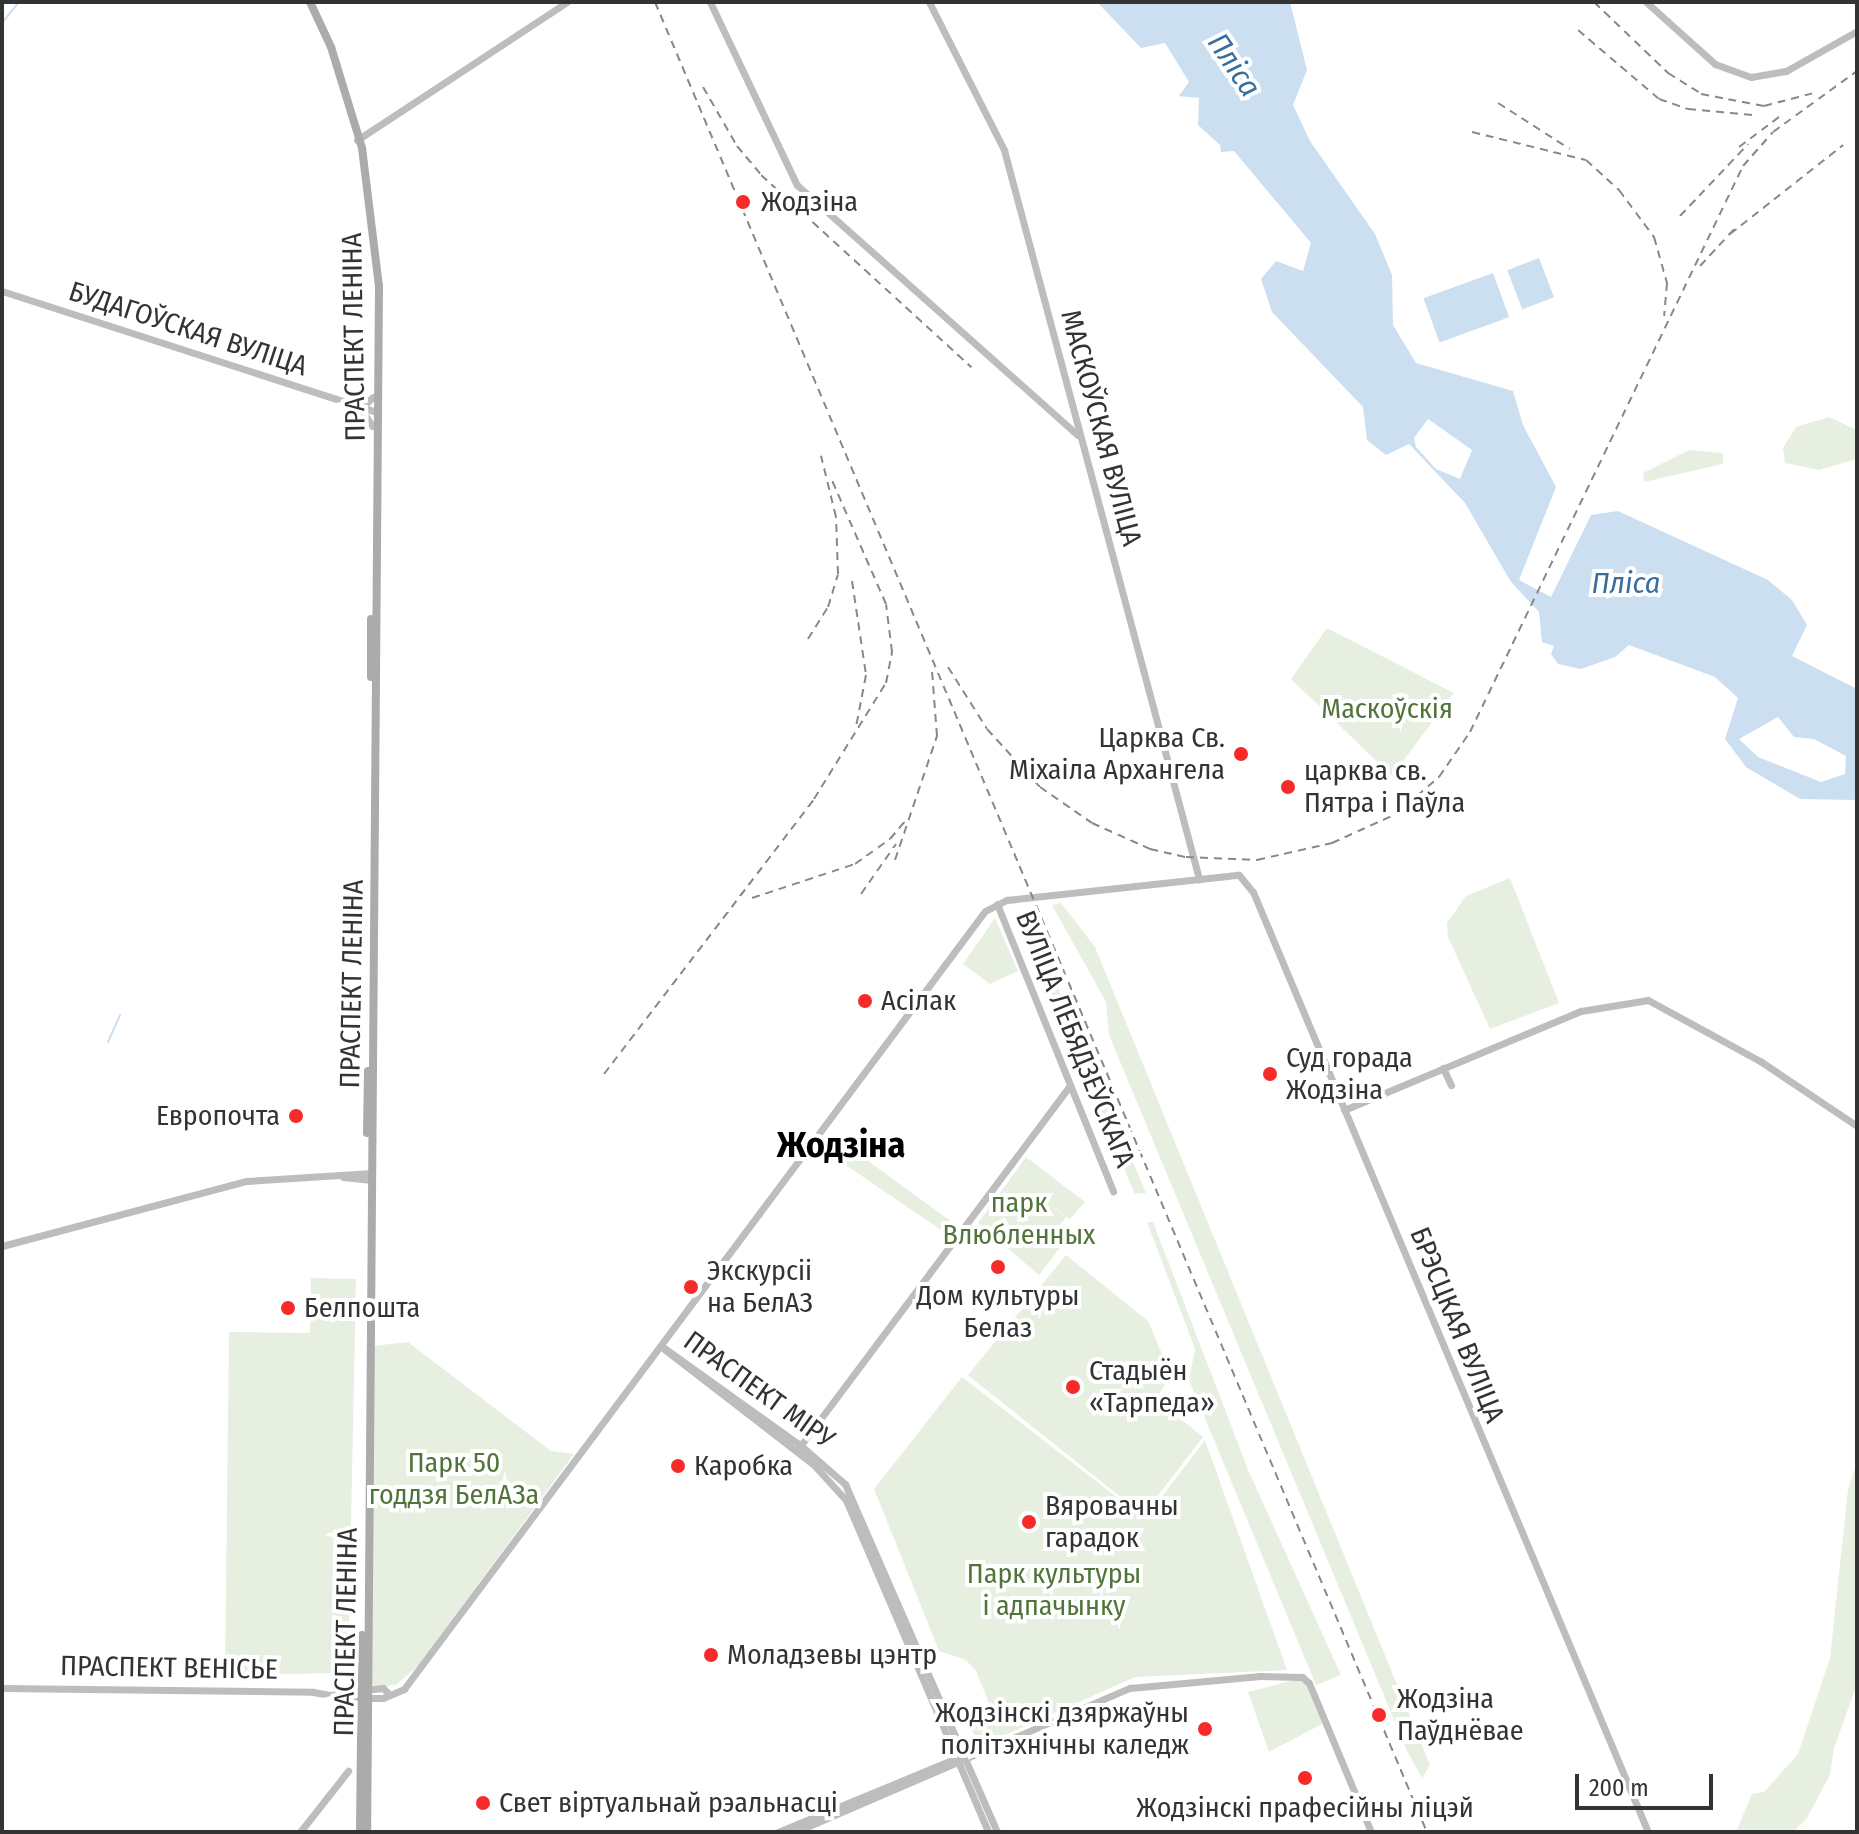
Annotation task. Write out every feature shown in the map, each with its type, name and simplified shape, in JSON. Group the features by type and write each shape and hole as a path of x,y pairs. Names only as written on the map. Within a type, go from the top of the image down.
{"main road":[{"name":"ПРАСПЕКТ ЛЕНІНА","path":"310,2 331,47 357,140 377,251 370,1177 360,1832"},
{"path":"357,140 567,2"},
{"path":"710,2 797,185 1078,435"},
{"name":"МАСКОЎСКАЯ ВУЛІЦА","path":"929,2 1004,150 1199,879"},
{"path":"1646,2 1715,64 1751,77 1786,71 1857,31"},
{"name":"ПРАСПЕКТ ЛЕНІНА","path":"357,140 373,251 375,411 372,426 370,1177"},
{"name":"БУДАГОЎСКАЯ ВУЛІЦА","path":"2,291 375,411"},
{"path":"372,426 360,408 373,397"},
{"name":"БРЭСЦКАЯ ВУЛІЦА","path":"997,904 1239,875 1249,884 1648,1832"},
{"path":"362,1691 388,1693 404,1689 428,1664 985,911 997,904"},
{"name":"ВУЛІЦА ЛЕБЯДЗЕЎСКАГА","path":"997,904 1113,1191"},
{"path":"1344,1110 1581,1011 1657,1001 1857,1126"},
{"path":"1443,1068 1451,1085"},
{"path":"798,1448 949,1238 963,1228 1070,1086"},
{"path":"2,1246 247,1181 370,1177"},
{"path":"954,1222 963,1228"},
{"name":"ПРАСПЕКТ МІРУ","path":"663,1347 798,1448 833,1483 854,1513 997,1832"},
{"name":"ПРАСПЕКТ МІРУ","path":"908,1631 956,1760 988,1832"},
{"path":"778,1832 1130,1688 1260,1676 1302,1677 1309,1683 1371,1832"},
{"name":"ПРАСПЕКТ ВЕНІСЬЕ","path":"2,1688 362,1691"},
{"name":"ПРАСПЕКТ ЛЕНІНА","path":"362,1691 367,1832"},
{"name":"ПРАСПЕКТ ВЕНІСЬЕ","path":"336,1693 362,1691"},
{"path":"795,1832 956,1760"},
{"path":"300,1832 348,1771"}],"green space":[{"path":"1829,417 1857,430 1857,459 1819,470 1785,463 1783,448 1796,427"},
{"path":"1689,450 1723,453 1723,464 1644,482 1643,473"},
{"name":"Маскоўскія","path":"1327,628 1454,693 1392,776 1291,679"},
{"path":"1510,878 1559,1003 1490,1029 1448,937 1447,923 1466,896"},
{"path":"1061,903 1095,947 1430,1765 1422,1778 1407,1751 1109,1035 1106,1002 1052,905"},
{"path":"995,918 1018,971 990,984 963,964"},
{"path":"1035,935 1146,1193 1135,1194 1024,937"},
{"path":"838,1139 952,1222 944,1232 828,1153"},
{"name":"парк Влюбленных","path":"1026,1157 1085,1202 1070,1219 1044,1201 1066,1217 1055,1232 1066,1240 1039,1275 978,1223"},
{"path":"1147,1222 1153,1222 1249,1472 1341,1675 1316,1685 1189,1380 1195,1349"},
{"name":"Стадыён «Тарпеда»","path":"1066,1255 1148,1321 1171,1375 1156,1399 1203,1437 1143,1515 968,1375"},
{"path":"311,1278 356,1279 348,1673 225,1675 229,1332 310,1333"},
{"name":"Парк 50 годдзя БелАЗа","path":"408,1342 551,1451 574,1454 418,1666 396,1685 377,1687 372,1685 372,1346"},
{"name":"Парк культуры і адпачынку","path":"962,1377 1145,1519 1205,1440 1287,1670 1135,1677 983,1745 971,1730 993,1713 976,1671 966,1660 939,1651 874,1489"},
{"path":"1857,1462 1857,1684 1834,1748 1830,1775 1807,1818 1793,1832 1736,1832 1752,1794 1764,1792 1798,1754 1830,1658 1848,1489"},
{"path":"1297,1679 1309,1686 1324,1723 1269,1752 1248,1692"}],"water":[{"name":"Пліса","path":"1097,2 1290,2 1307,70 1293,105 1310,141 1375,234 1392,275 1393,325 1416,363 1513,391 1523,425 1556,487 1519,580 1551,597 1591,515 1618,511 1768,580 1792,600 1807,625 1792,656 1857,689 1857,800 1800,799 1746,767 1725,739 1738,698 1715,677 1629,645 1615,657 1581,669 1558,664 1551,654 1554,646 1542,642 1539,612 1511,582 1465,503 1409,444 1386,455 1367,440 1363,407 1272,312 1261,279 1276,261 1303,271 1311,243 1234,151 1221,152 1220,145 1198,125 1199,98 1179,96 1189,82 1165,43 1141,48","holes":["1428,419 1472,450 1460,479 1436,469 1416,447 1414,438","1778,717 1794,737 1814,739 1846,756 1845,774 1821,782 1758,757 1739,739"]},
{"path":"1539,258 1554,297 1522,309 1507,270"},
{"path":"1493,273 1509,317 1440,342 1423,298"}],"waterway":[{"path":"2,23 19,2"},
{"path":"108,1042 120,1015"}],"railway":[{"path":"655,2 1427,1832"},
{"path":"1594,2 1668,73 1701,94 1764,106 1814,93"},
{"path":"1578,30 1659,99 1688,109 1753,115"},
{"path":"948,667 987,729 1040,787 1092,823 1150,849 1186,857 1257,860 1332,843 1396,814 1439,777 1470,732 1743,166 1773,132 1857,71"},
{"path":"703,87 737,146 761,175 971,367"},
{"path":"1498,103 1570,149"},
{"path":"1739,147 1783,114"},
{"path":"1472,132 1586,160 1619,190 1654,237 1667,283 1664,316"},
{"path":"1680,216 1748,144"},
{"path":"1730,234 1843,145"},
{"path":"1700,266 1738,225"},
{"path":"808,639 828,607 838,574 836,517 821,456"},
{"path":"604,1074 814,799 886,683 892,652 886,604 830,476"},
{"path":"852,581 866,675 856,727"},
{"path":"895,860 937,736 932,671"},
{"path":"752,898 855,864 890,839 906,820"},
{"path":"861,894 896,844"}],"place":[{"name":"Жодзіна","path":"743,202"},
{"name":"Царква Св. Міхаіла Архангела","path":"1241,754"},
{"name":"царква св. Пятра і Паўла","path":"1288,787"},
{"name":"Асілак","path":"865,1001"},
{"name":"Суд горада Жодзіна","path":"1270,1074"},
{"name":"Европочта","path":"296,1116"},
{"name":"Дом культуры Белаз","path":"998,1267"},
{"name":"Экскурсіі на БелАЗ","path":"691,1287"},
{"name":"Белпошта","path":"288,1308"},
{"name":"Стадыён «Тарпеда»","path":"1073,1387"},
{"name":"Каробка","path":"678,1466"},
{"name":"Вяровачны гарадок","path":"1029,1522"},
{"name":"Моладзевы цэнтр","path":"711,1655"},
{"name":"Жодзіна Паўднёвае","path":"1379,1715"},
{"name":"Жодзінскі дзяржаўны політэхнічны каледж","path":"1205,1729"},
{"name":"Жодзінскі прафесійны ліцэй","path":"1305,1778"},
{"name":"Свет віртуальнай рэальнасці","path":"483,1803"}],"district":[{"name":"Жодзіна","path":"841,1146"}]}
